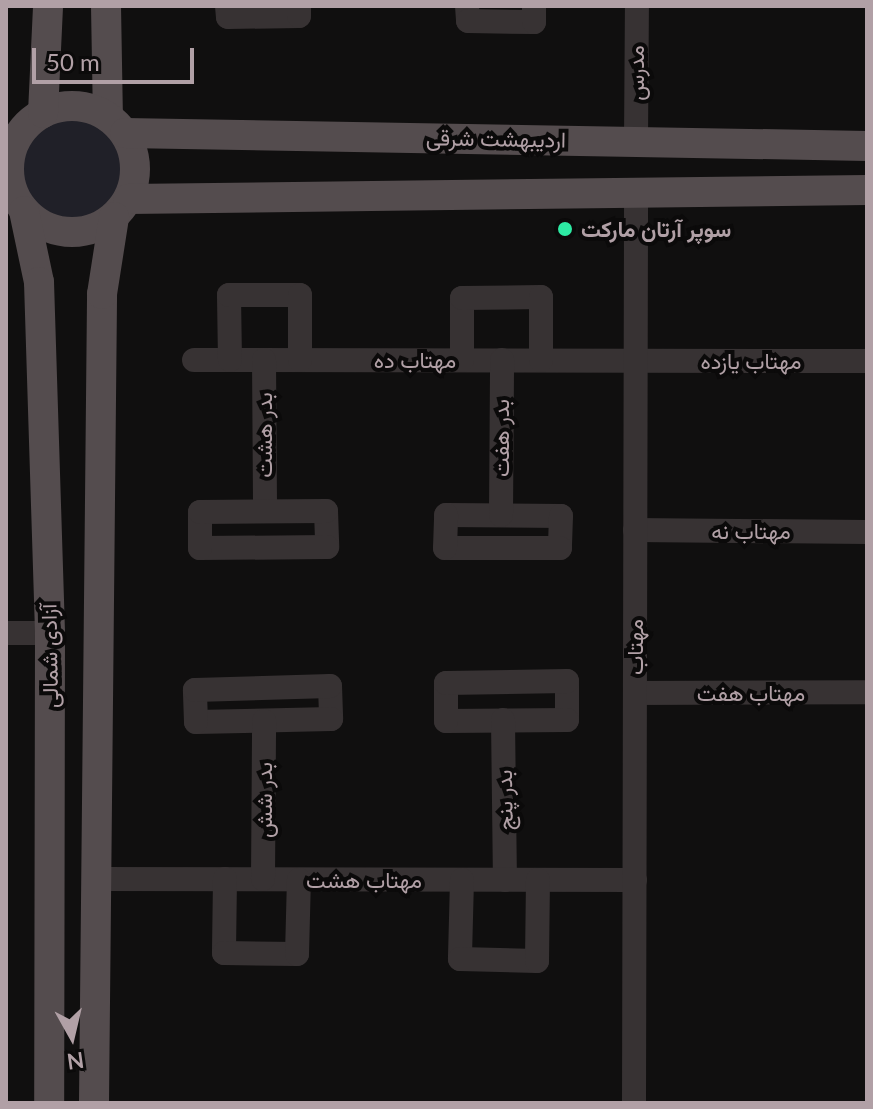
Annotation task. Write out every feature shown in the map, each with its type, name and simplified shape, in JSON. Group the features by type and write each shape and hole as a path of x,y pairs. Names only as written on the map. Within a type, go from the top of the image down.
{"main road":[{"path":"48,6 23,125 8,166 16,205 68,233 121,208 636,192 867,190"},
{"path":"94,1103 102,294 121,208 135,177 116,125 106,6"},
{"path":"23,125 76,106 116,125"},
{"name":"اردیبهشت شرقی","path":"116,125 867,146"},
{"name":"آزادی شمالی","path":"16,205 39,282 50,633 49,1103"},
{"path":"49,1070 94,1070"}],"street":[{"path":"227,6 228,17 299,16 299,6"},
{"path":"467,6 468,21 534,22 534,6"},
{"name":"مدرس","path":"636,140 637,6"},
{"name":"مهتاب","path":"634,1103 636,192"},
{"path":"230,360 229,295 300,295 300,360"},
{"path":"462,360 462,298 541,297 541,360"},
{"name":"مهتاب ده","path":"194,360 636,360"},
{"name":"بدر هشت","path":"264,360 265,511"},
{"name":"بدر هفت","path":"501,515 502,360"},
{"name":"مهتاب یازده","path":"636,360 867,361"},
{"path":"265,511 326,511 327,547 200,548 200,512 265,511"},
{"name":"مهتاب نه","path":"635,530 867,532"},
{"path":"6,633 50,633"},
{"path":"567,681 567,720 503,720 446,721 446,683 567,681"},
{"path":"330,686 331,719 264,721 196,722 195,690 330,686"},
{"name":"مهتاب هفت","path":"635,693 867,692"},
{"name":"بدر پنج","path":"503,720 505,880"},
{"name":"بدر شش","path":"263,879 264,721"},
{"name":"مهتاب هشت","path":"94,879 635,880"},
{"path":"225,879 224,953 297,954 299,880"},
{"path":"462,880 460,959 537,961 538,880"}],"shaded area":[{"path":"72,118 92,121 115,140 120,149 123,169 120,189 101,212 92,217 72,220 52,217 29,198 24,189 21,169 24,149 43,126 52,121"}],"place":[{"name":"سوپر آرتان مارکت","path":"565,229"}]}
